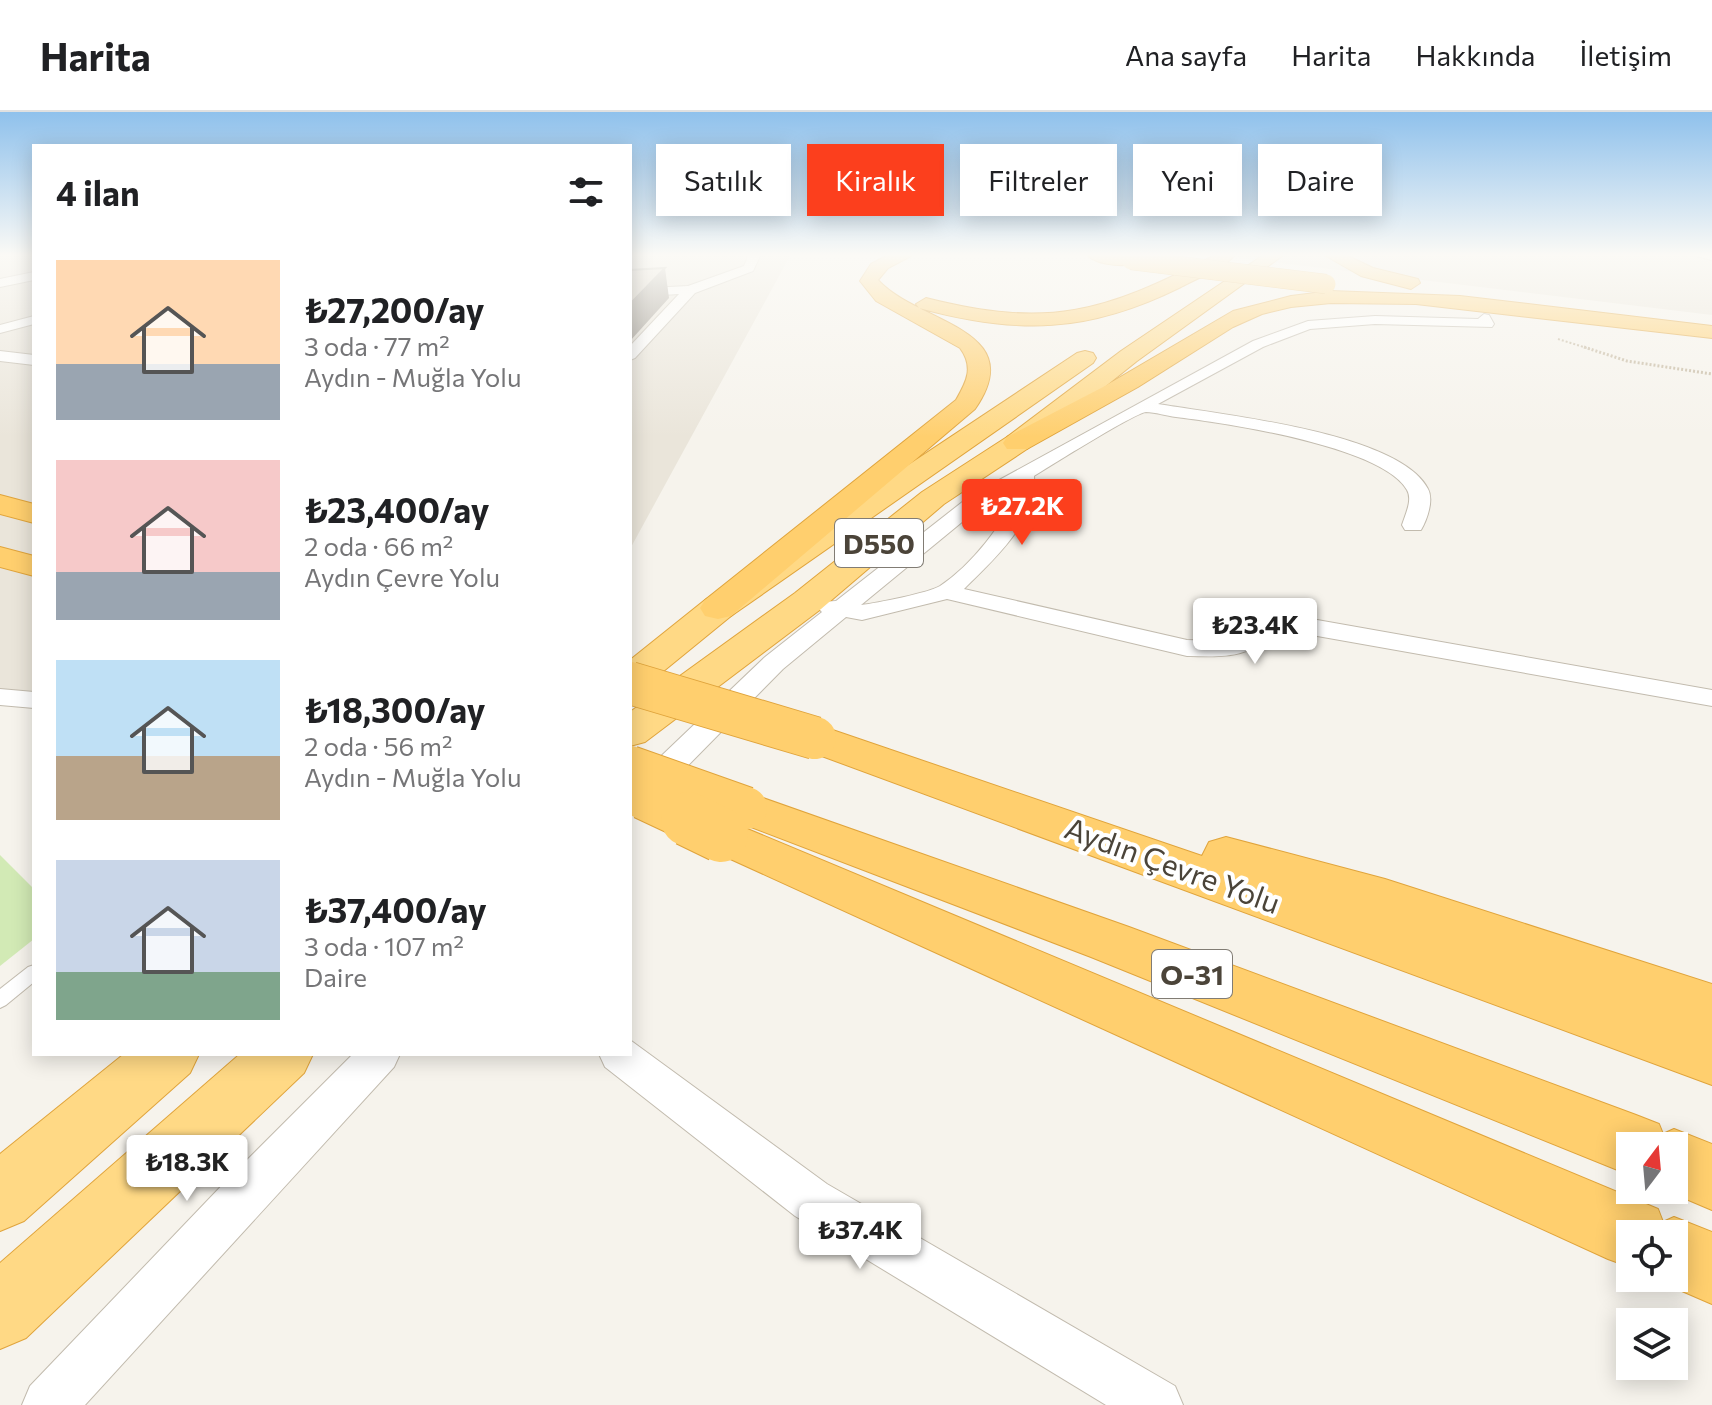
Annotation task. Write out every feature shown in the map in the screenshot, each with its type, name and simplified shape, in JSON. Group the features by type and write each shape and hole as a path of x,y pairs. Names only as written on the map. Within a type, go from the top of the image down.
{"highway":[{"path":"718,608 966,404 978,388 983,365 977,352 963,340 916,316"},
{"path":"1000,316 1051,319 1069,316"},
{"name":"D550","path":"632,679 718,608 1147,316"},
{"name":"D550","path":"632,731 823,605 933,498 1021,458 1129,356 1186,316"},
{"path":"1021,458 1103,398 1242,316"},
{"path":"1606,316 1712,332"},
{"path":"1616,316 1712,325"},
{"path":"0,504 32,513"},
{"path":"0,557 32,565"},
{"name":"Aydın Çevre Yolu","path":"632,682 893,763 1712,1058"},
{"path":"893,763 1385,899 1712,1009"},
{"name":"O-31","path":"632,768 733,822 1110,942 1616,1138"},
{"path":"632,792 733,822 1616,1226"},
{"path":"20,1172 166,1056"},
{"path":"0,1312 281,1056"},
{"path":"1688,1167 1712,1177"},
{"path":"1688,1258 1712,1268"}],"street":[{"path":"632,353 666,316"},
{"path":"947,592 1001,537 1023,501 1026,482 1021,458 1142,406 1258,344 1308,325 1375,320 1486,321"},
{"path":"0,329 32,321"},
{"path":"0,356 32,360"},
{"path":"1142,406 1258,424 1378,459 1403,473 1418,488 1420,496 1413,525"},
{"path":"632,803 774,663 823,605 862,613 947,592 1187,648 1219,649 1251,642 1264,627 1289,623 1712,698"},
{"path":"49,1405 378,1056"},
{"path":"622,1056 811,1200 1156,1405"}],"lane":[{"path":"0,1000 32,974"}],"path":[{"path":"1486,321 1533,331 1627,361 1712,374"}],"shaded area":[{"path":"0,316 32,316 32,696 0,704"},
{"path":"632,316 757,316 632,545"}],"green space":[{"path":"0,855 32,887 32,941 0,966"}]}
